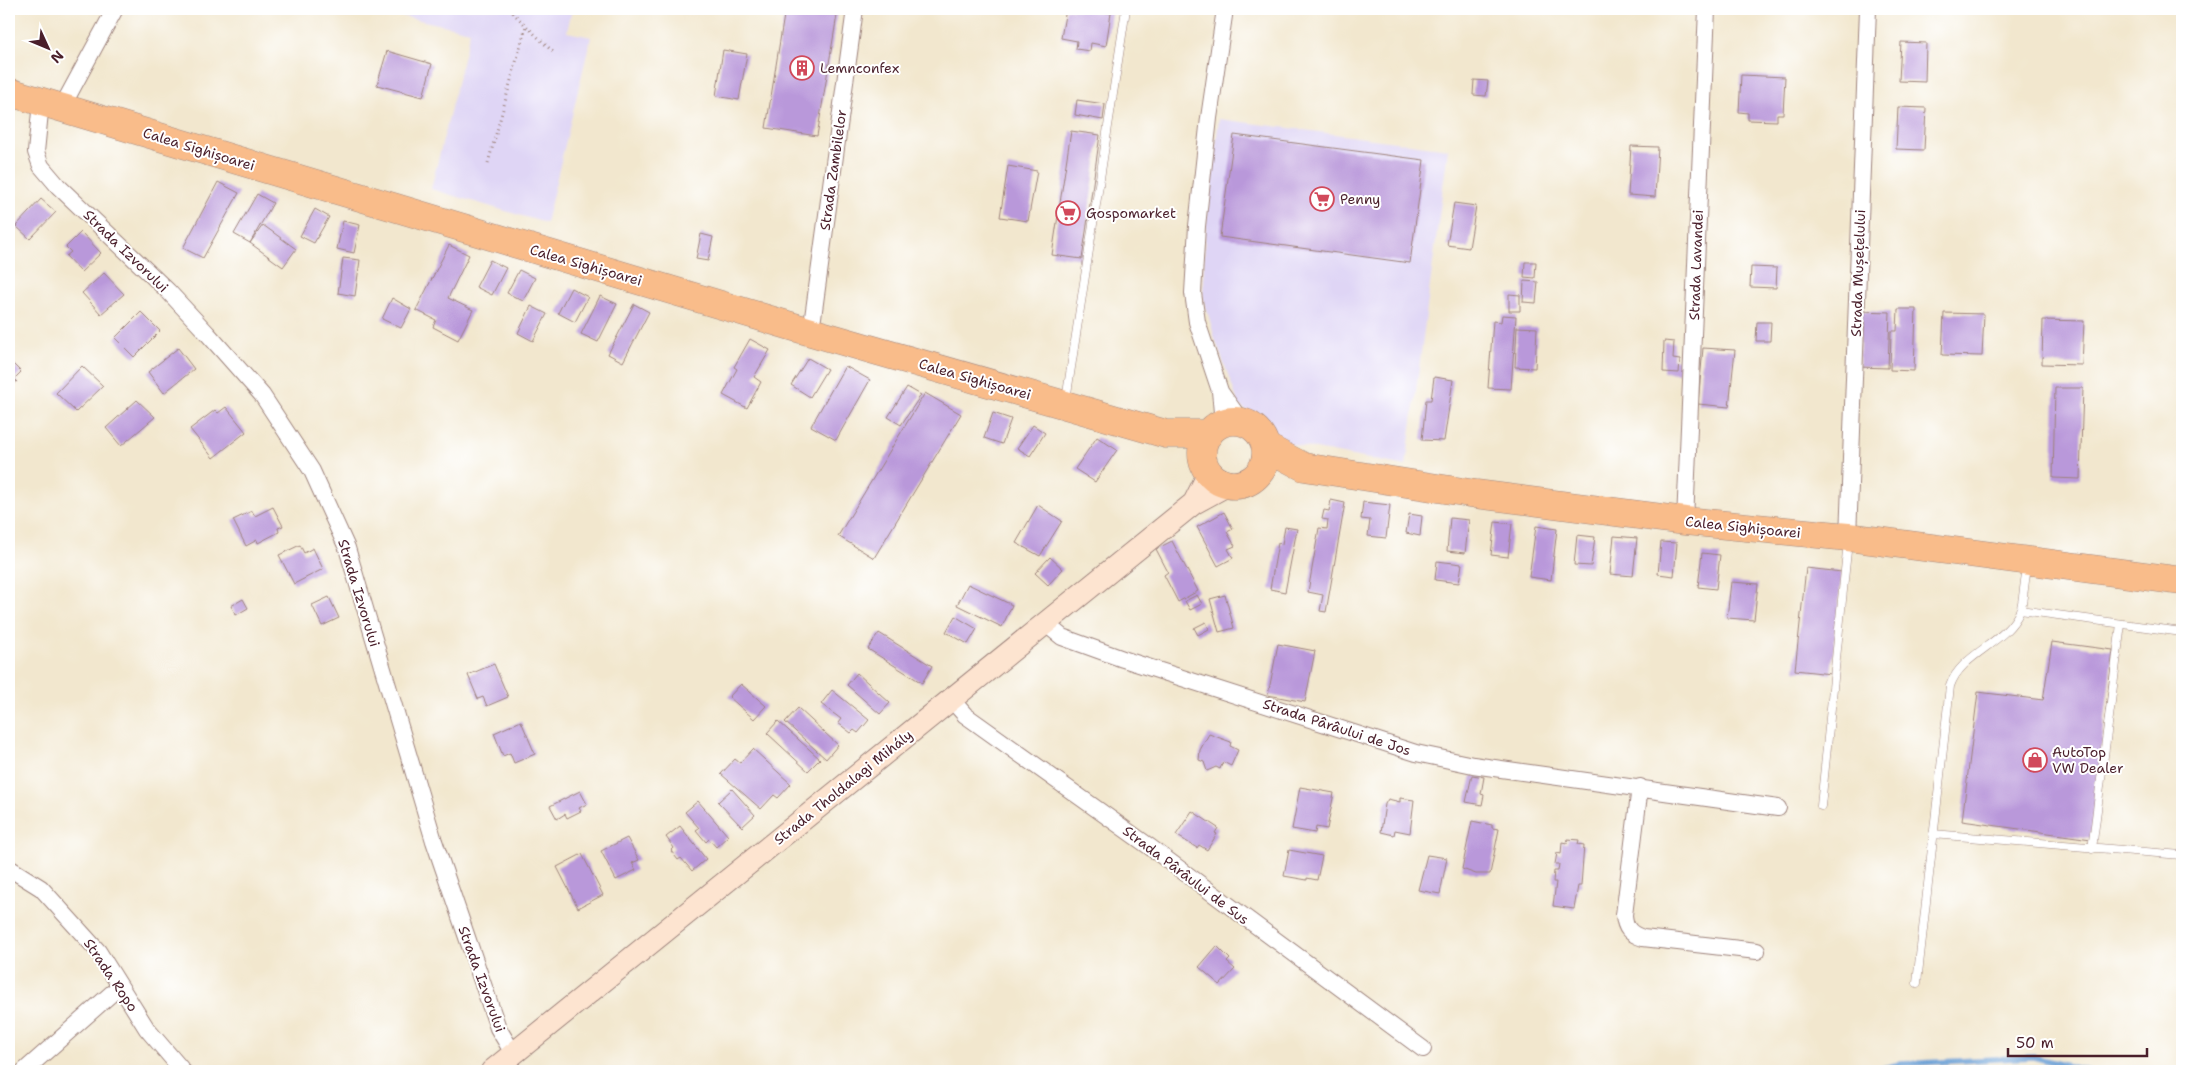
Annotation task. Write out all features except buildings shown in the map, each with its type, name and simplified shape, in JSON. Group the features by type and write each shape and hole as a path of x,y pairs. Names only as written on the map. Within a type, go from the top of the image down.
{"highway":[{"name":"Calea Sighișoarei","path":"9,92 811,332 1219,449 1245,483 1263,460 1476,494 1686,521 1848,538 2182,581"},
{"path":"1219,449 1258,431 1263,460"}],"street":[{"path":"51,104 115,9"},
{"name":"Strada Zambilelor","path":"811,332 855,9"},
{"path":"1219,449 1220,391 1197,322 1193,292 1197,226 1209,118 1225,9"},
{"name":"Strada Lavandei","path":"1686,521 1707,9"},
{"name":"Strada Mușețelului","path":"1848,538 1868,9"},
{"name":"Strada Izvorului","path":"51,104 36,152 41,166 58,186 168,291 207,333 262,395 312,471 347,548 434,841 498,1028 513,1053"},
{"name":"Strada Tholdalagi Mihály","path":"492,1071 1194,503 1219,449"},
{"name":"Strada Pârâului de Jos","path":"1046,624 1062,637 1123,659 1416,753 1473,765 1640,787 1778,808"},
{"name":"Strada Pârâului de Sus","path":"951,699 965,714 1150,847 1423,1049"},
{"path":"1640,787 1624,915 1625,926 1633,935 1643,938 1757,951"},
{"name":"Strada Ropo","path":"9,868 41,888 98,951 147,1029 183,1071"},
{"path":"24,1071 120,986"}],"lane":[{"path":"1066,405 1126,9"},
{"path":"1821,806 1848,538"},
{"path":"1916,983 1950,686 1954,673 2004,633 2020,610 2029,561"},
{"path":"2020,610 2182,632"},
{"path":"2092,849 2121,624"},
{"path":"1933,834 2092,849 2181,855"}],"path":[{"path":"509,9 553,52"},
{"path":"488,163 526,26"}],"shaded area":[{"path":"369,9 572,9 567,32 591,37 546,223 431,189 470,31"},
{"path":"1219,119 1448,149 1406,466 1279,442 1263,423 1239,405 1215,339 1203,296 1205,234"}],"waterway":[{"path":"1870,1071 1900,1064 2033,1057 2088,1071"}],"place":[{"name":"Lemnconfex","path":"802,68"},
{"name":"Penny","path":"1322,199"},
{"name":"Gospomarket","path":"1068,213"},
{"name":"AutoTop VW Dealer","path":"2035,760"}]}
